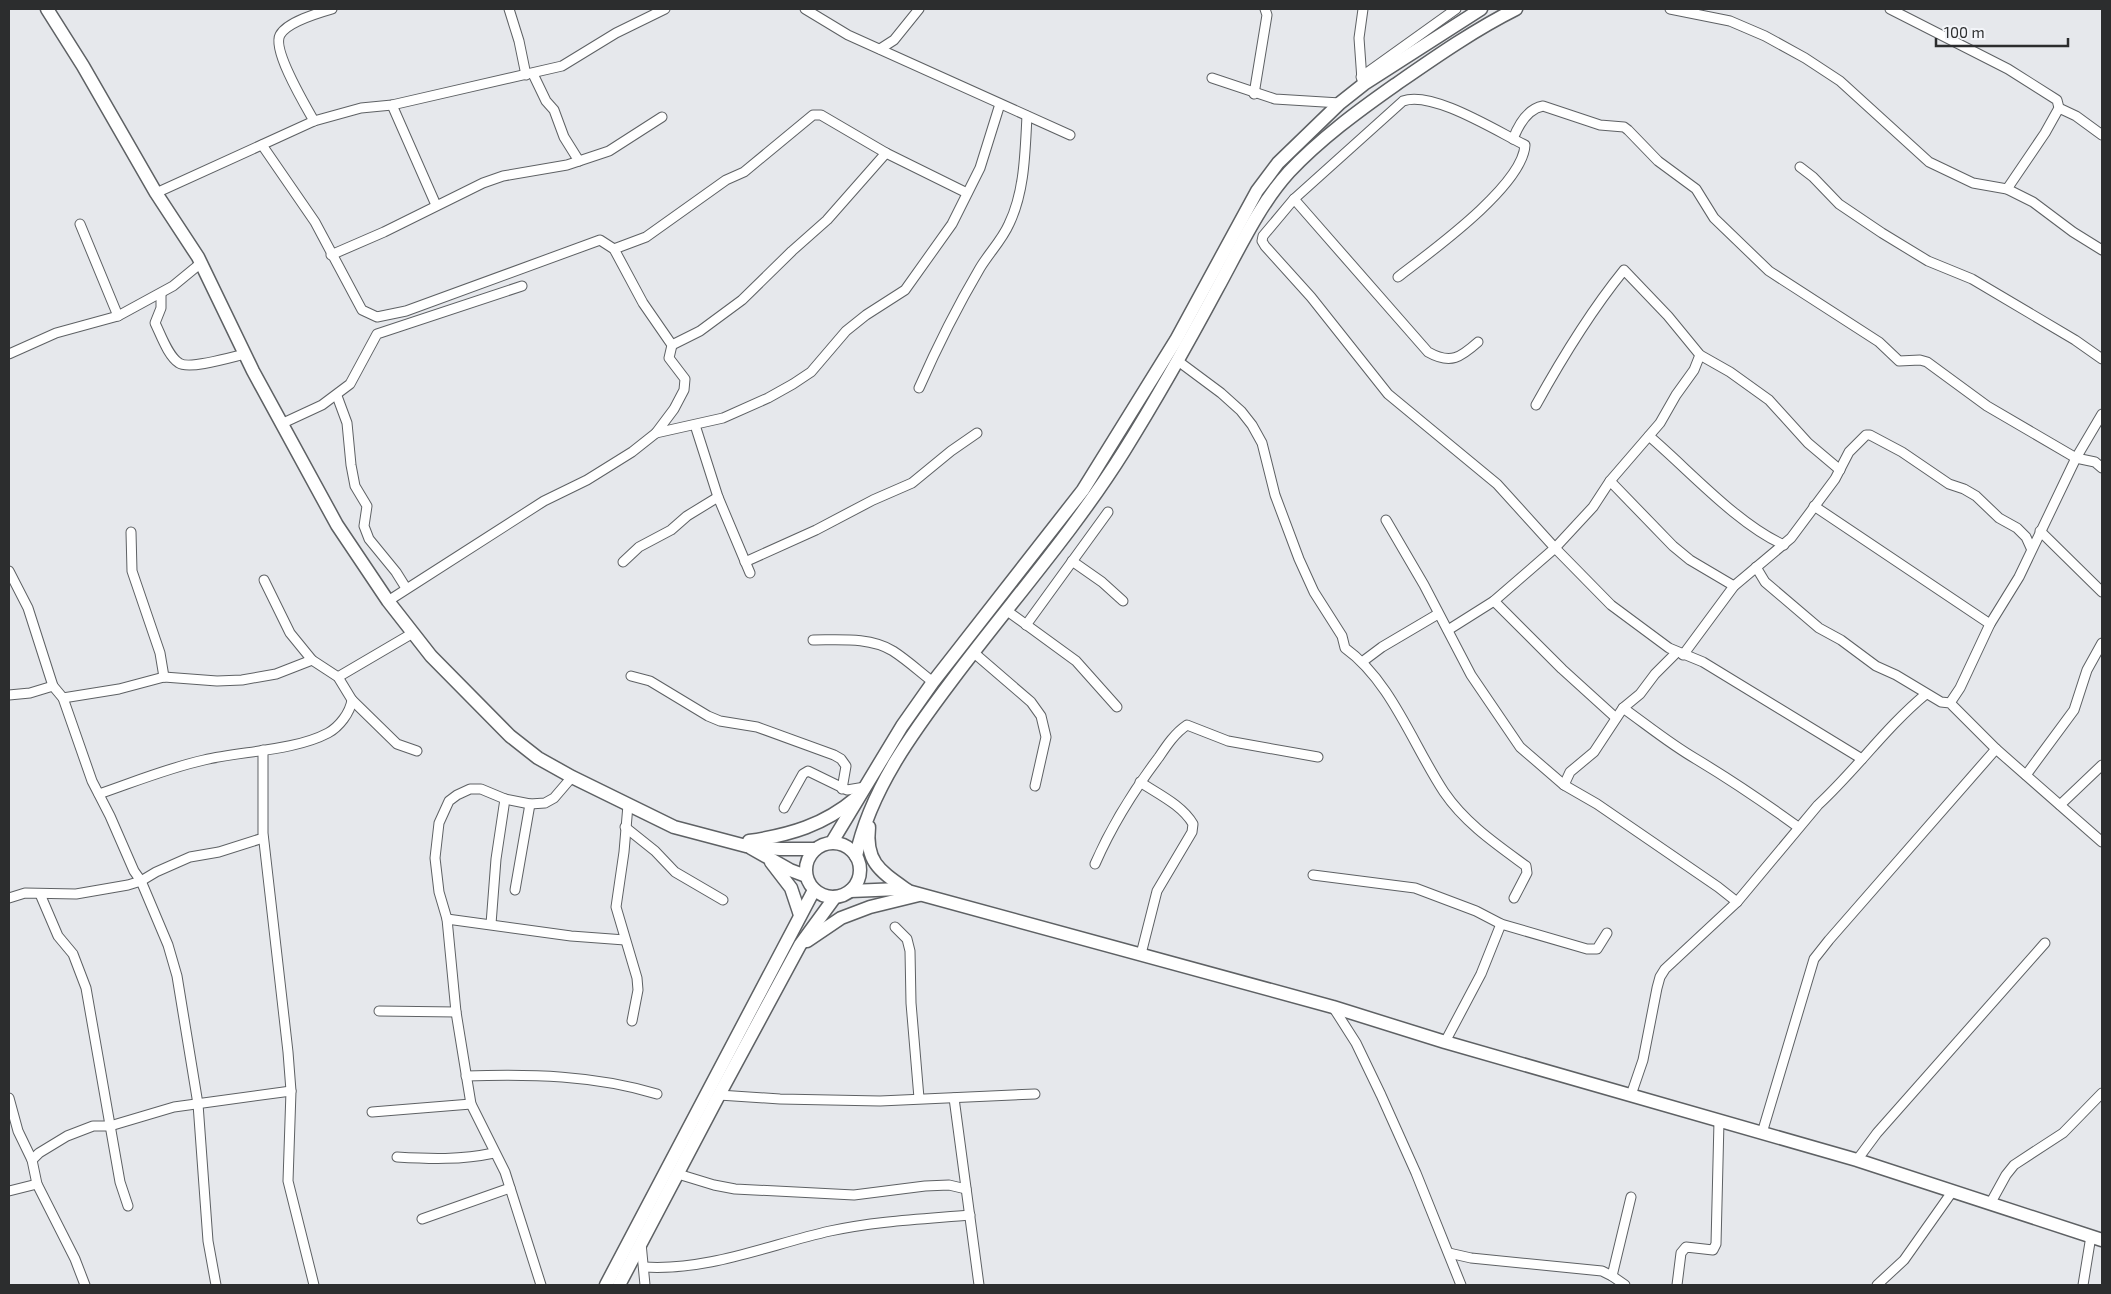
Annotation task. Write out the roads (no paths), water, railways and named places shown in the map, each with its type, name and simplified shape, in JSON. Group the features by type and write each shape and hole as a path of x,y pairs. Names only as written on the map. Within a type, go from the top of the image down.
{"main road":[{"path":"47,9 84,66 156,193 201,263 281,424 337,526 388,601 455,682 510,736 538,758 572,778 674,827 741,844 780,849 815,849 832,842 844,845 858,859 904,890"},
{"path":"832,842 902,726 1083,490 1176,340 1266,178 1288,152 1362,81 1481,9"},
{"path":"850,891 858,881 861,834 871,809 893,767 923,719 1087,505 1124,452 1178,361 1254,222 1275,190 1290,172 1318,145 1364,107 1425,64 1484,26 1516,9"},
{"path":"741,844 812,827 829,818 863,790"},
{"path":"871,809 868,836 871,856 882,872 904,890"},
{"path":"741,844 806,876"},
{"path":"815,849 808,858 806,876 814,890 826,896 835,897 850,891 904,890 922,894 1333,1007 1445,1042 1857,1160 2096,1238"},
{"path":"768,858 791,888 800,915"},
{"path":"606,1285 814,890"},
{"path":"800,945 841,918 870,906 922,894"},
{"path":"619,1285 800,945 835,897"}],"street":[{"path":"314,121 278,45 280,36 290,25 332,9"},
{"path":"509,9 529,75 554,110 564,137 579,161"},
{"path":"156,193 314,121 360,108 392,104 529,75 562,66 616,33 665,9"},
{"path":"805,9 848,36 1070,135"},
{"path":"880,49 894,40 919,9"},
{"path":"1254,94 1268,15 1265,9"},
{"path":"1362,81 1358,38 1363,9"},
{"path":"1362,81 1456,9"},
{"path":"1670,9 1730,21 1765,36 1840,81 1928,162 1974,183 2007,189 2033,202 2073,232 2102,250"},
{"path":"1890,9 2008,69 2054,97 2059,108 2076,116 2102,135"},
{"path":"893,55 894,40"},
{"path":"1212,78 1274,100 1340,103"},
{"path":"1398,277 1474,217 1514,171 1525,145 1468,114 1409,98 1403,101 1294,199 1263,236 1262,241 1311,297 1388,394 1497,484 1554,548 1611,605 1652,637 1679,654 1703,662 1862,759"},
{"path":"392,104 436,205"},
{"path":"656,432 684,424 695,425 723,418 768,398 810,372 846,331 866,315 905,290 952,224 980,168 1000,104"},
{"path":"1513,139 1521,122 1532,110 1542,106 1600,125 1624,127 1658,161 1696,189 1714,218 1769,271 1879,342 1899,361 1920,360 1927,362 1987,406 2076,458 2095,462 2102,468"},
{"path":"2007,189 2045,133 2059,108"},
{"path":"614,250 646,237 726,180 744,172 813,115 821,115 886,153 967,193"},
{"path":"919,388 958,306 1009,224 1015,208 1023,170 1027,116"},
{"path":"331,255 384,232 483,183 503,176 579,161 609,151 662,118"},
{"path":"262,145 315,222 362,310 377,317 406,311 600,240 614,250 643,303 672,345 669,358 685,379 684,390 674,409 656,432 632,452 588,480 544,501 388,601"},
{"path":"672,345 700,330 742,300 827,220 886,153"},
{"path":"1800,167 1813,177 1839,204 1882,233 1928,261 1972,279 2075,340 2102,359"},
{"path":"1294,199 1331,239 1388,309 1428,352 1436,356 1453,359 1464,354 1478,342"},
{"path":"80,224 118,316"},
{"path":"9,352 56,333 118,316 161,294 201,263"},
{"path":"1536,405 1562,358 1624,270 1668,316 1700,355 1730,372 1769,400 1808,443 1840,470"},
{"path":"281,424 322,405 337,396 350,384 377,334 522,286"},
{"path":"161,294 161,308 155,323 171,353 180,364 206,362 245,354"},
{"path":"1448,630 1494,601 1554,548 1593,507 1610,481 1660,423 1676,395 1694,370 1700,355"},
{"path":"1178,361 1221,393 1241,411 1252,425 1262,443 1275,495 1295,550 1310,584 1342,636 1345,648 1362,662 1406,726 1429,768 1450,799 1488,839 1526,866 1527,873 1514,898"},
{"path":"337,396 347,423 351,465 356,486 367,506 364,526 369,539 396,572 406,588"},
{"path":"1950,703 1960,688 1990,624 2019,577 2031,548 2076,458 2102,414"},
{"path":"695,425 718,497 750,574"},
{"path":"745,562 912,483 951,451 977,433"},
{"path":"1564,785 1570,772 1594,752 1624,708 1640,694 1655,674 1679,654 1734,586 1781,548 1840,470 1849,452 1864,436 1870,435 1902,452 1949,484 1964,489 1976,496 1999,518 2018,528 2026,537 2031,548"},
{"path":"1648,436 1725,504 1781,548"},
{"path":"1610,481 1673,546 1690,560 1734,586"},
{"path":"623,562 639,547 671,530 687,516 718,497"},
{"path":"1814,506 1990,624"},
{"path":"1026,625 1108,512"},
{"path":"1386,520 1424,585 1470,675 1507,730 1527,753 1564,785 1597,804 1737,902"},
{"path":"2040,531 2102,592"},
{"path":"131,532 132,571 160,653 164,677"},
{"path":"1072,561 1102,582 1122,601"},
{"path":"1756,567 1765,582 1819,628 1841,640 1876,666 1896,675 1941,702 1950,703 1996,749 2102,842"},
{"path":"9,571 28,608 53,686 63,698 92,781 110,816 134,871 141,881 168,945 177,976 198,1104 208,1241 216,1285"},
{"path":"264,580 290,633 312,660 338,677 352,700 397,744 417,751"},
{"path":"1494,601 1548,656 1616,718"},
{"path":"1006,610 1076,660 1116,707"},
{"path":"1362,662 1404,633 1438,614"},
{"path":"338,677 413,633"},
{"path":"813,640 850,640 879,644 894,651 934,682"},
{"path":"2026,775 2074,710 2088,670 2102,643"},
{"path":"973,652 1031,702 1041,716 1046,737 1035,786"},
{"path":"63,698 119,690 164,677 217,681 242,680 276,674 312,660"},
{"path":"631,676 650,681 720,722 758,727 834,755 841,759 846,766 842,789"},
{"path":"9,695 53,686"},
{"path":"1631,1096 1643,1060 1660,977 1665,969 1737,902 1798,828 1903,713 1926,694"},
{"path":"98,794 153,774 205,759 263,750 306,740 329,732 346,716 352,700"},
{"path":"1624,708 1670,742 1695,759 1718,771 1798,828"},
{"path":"1095,864 1112,827 1140,782 1173,738 1187,724 1228,741 1318,758"},
{"path":"1762,1133 1814,959 1996,749"},
{"path":"263,750 263,838 291,1091 288,1181 314,1285"},
{"path":"2060,805 2102,764"},
{"path":"784,808 804,774 808,771 842,789 863,790"},
{"path":"542,1285 505,1172 471,1104 456,1012 447,919 439,892 434,858 439,823 449,801 457,795 470,789 488,791 505,799 530,804 545,804 572,778"},
{"path":"1140,782 1180,809 1193,824 1192,832 1157,892 1141,954"},
{"path":"491,924 496,860 505,799"},
{"path":"514,890 530,804"},
{"path":"628,805 624,852 616,907 637,978 638,990 632,1021"},
{"path":"625,827 655,851 675,872 723,900"},
{"path":"9,898 25,893 76,894 141,881 190,857 241,846 263,838"},
{"path":"1313,875 1415,888 1476,911 1501,924 1593,950 1600,945 1607,933"},
{"path":"40,894 58,936 73,954 86,988 120,1182 128,1206"},
{"path":"447,919 571,936 625,940"},
{"path":"1445,1042 1481,974 1501,924"},
{"path":"895,927 907,938 910,951 911,1003 919,1098"},
{"path":"1857,1160 1877,1133 2045,944"},
{"path":"1333,1007 1356,1043 1416,1173 1461,1285"},
{"path":"379,1011 456,1012"},
{"path":"466,1076 536,1074 577,1077 625,1085 657,1094"},
{"path":"32,1160 39,1153 67,1136 93,1126 110,1126 174,1107 291,1091"},
{"path":"1990,1204 2006,1175 2014,1166 2063,1133 2102,1093"},
{"path":"719,1095 880,1101 1036,1094"},
{"path":"9,1098 18,1131 32,1160 36,1184 75,1259 85,1285"},
{"path":"954,1098 979,1285"},
{"path":"372,1112 471,1104"},
{"path":"1677,1285 1681,1253 1686,1247 1713,1250 1716,1244 1719,1121"},
{"path":"28,1150 39,1153"},
{"path":"397,1157 437,1160 494,1153"},
{"path":"678,1174 735,1189 844,1195 949,1185 966,1188"},
{"path":"9,1191 36,1184"},
{"path":"422,1219 510,1188"},
{"path":"1877,1285 1904,1260 1952,1192"},
{"path":"1612,1276 1631,1197"},
{"path":"644,1267 685,1266 721,1260 830,1231 900,1221 970,1215"},
{"path":"2082,1285 2096,1238"},
{"path":"641,1243 645,1285"},
{"path":"1449,1253 1471,1258 1589,1269 1612,1276 1625,1285"}]}
